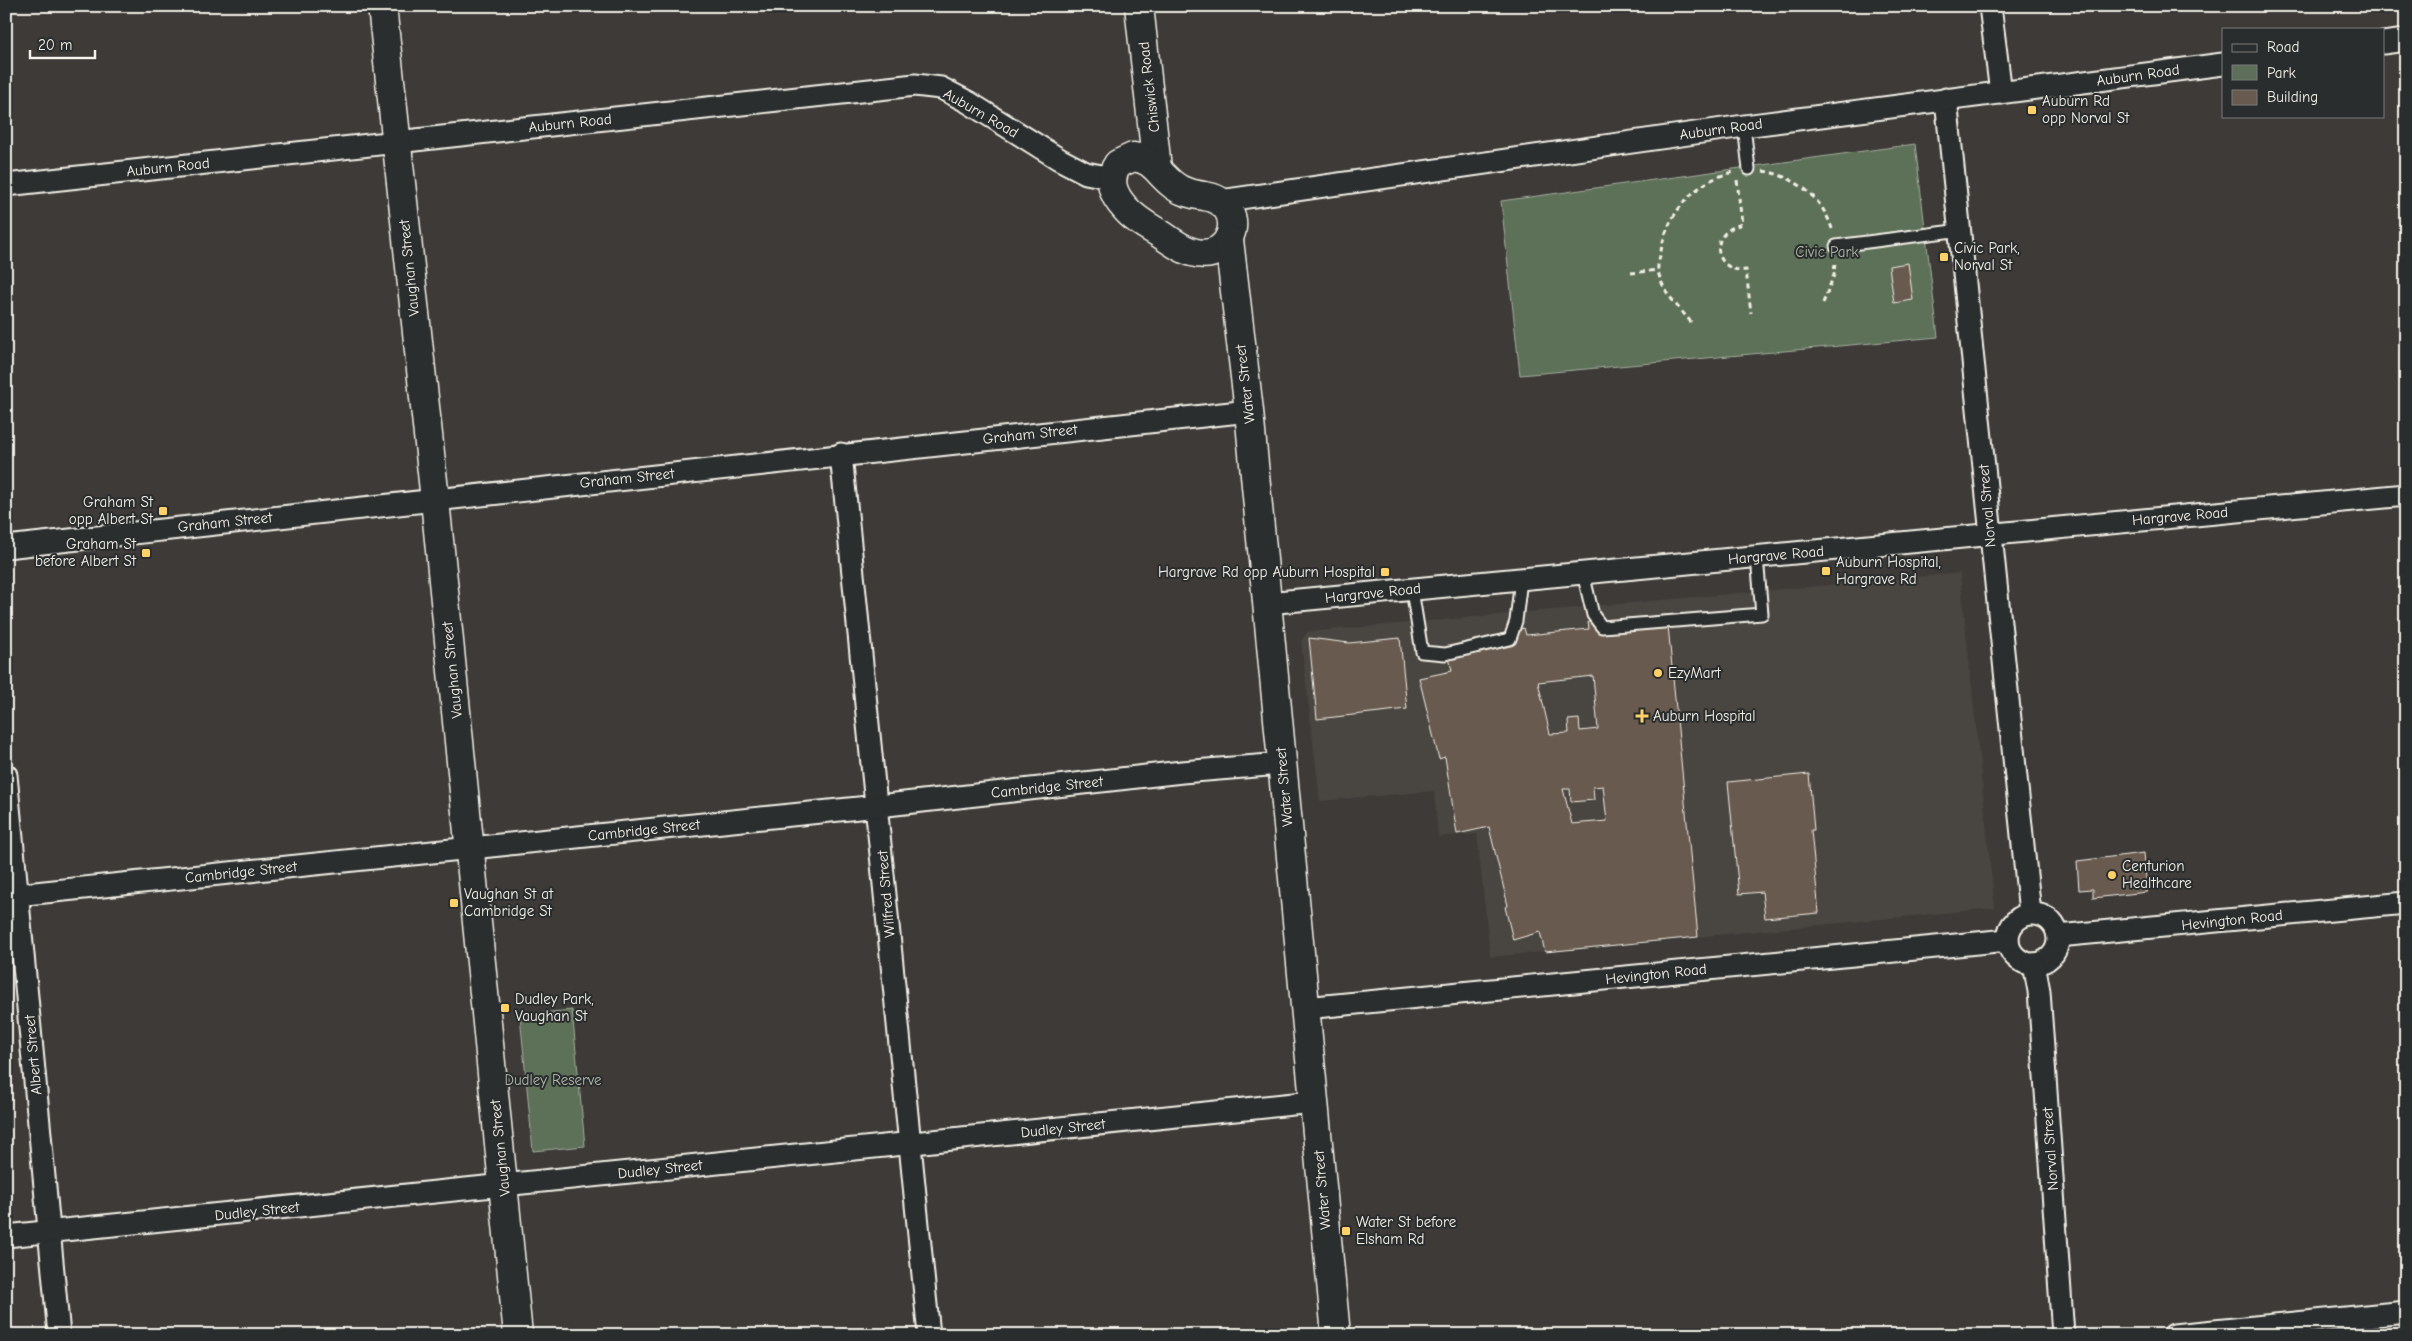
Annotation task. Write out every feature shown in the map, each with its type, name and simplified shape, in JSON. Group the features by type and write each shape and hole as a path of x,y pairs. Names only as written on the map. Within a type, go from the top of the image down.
{"street":[{"name":"Vaughan Street","path":"382,6 471,848 518,1335"},
{"name":"Chiswick Road","path":"1139,6 1157,168"},
{"path":"1990,6 2001,93"},
{"path":"2384,43 2406,40"},
{"name":"Auburn Road","path":"1220,200 1744,126 2222,64"},
{"name":"Auburn Road","path":"6,185 882,88 927,86 941,88 968,102 1059,160 1086,173 1112,178"},
{"name":"Norval Street","path":"1946,99 1961,230 1990,535 2029,885 2030,914"},
{"path":"1220,200 1183,191 1172,184 1150,161 1133,157 1118,164 1112,178 1116,196 1127,211 1181,248 1202,254 1214,252 1223,247 1229,240"},
{"name":"Water Street","path":"1220,200 1227,207 1232,223 1229,240 1248,411 1336,1335"},
{"name":"Graham Street","path":"6,547 841,454 1248,411"},
{"name":"Wilfred Street","path":"841,454 878,806 929,1335"},
{"name":"Hargrave Road","path":"1266,604 2406,495"},
{"name":"Cambridge Street","path":"12,895 878,806 1182,772 1282,764"},
{"name":"Albert Street","path":"6,774 12,895 59,1335"},
{"name":"Hevington Road","path":"2058,936 2406,903"},
{"path":"2030,914 2038,914 2052,922 2058,936 2058,943 2052,955 2046,960 2034,964 2019,960 2009,947 2008,940 2011,925 2023,915 2030,914"},
{"name":"Hevington Road","path":"1305,1008 2008,940"},
{"name":"Norval Street","path":"2034,964 2039,991 2063,1335"},
{"name":"Dudley Street","path":"6,1236 1314,1102"},
{"path":"2174,1335 2406,1312"}],"lane":[{"path":"1744,126 1749,169"},
{"path":"1836,246 1961,230"},
{"path":"1583,573 1593,615 1602,627 1762,614 1758,556"},
{"path":"1412,590 1422,652 1445,654 1510,639 1516,620 1521,579"}],"path":[{"path":"1691,322 1670,299 1658,270 1663,238 1676,211 1696,189 1722,174 1749,169 1775,173 1798,184 1817,200 1830,221 1836,246 1834,275 1823,302"},
{"path":"1736,172 1742,224 1731,227 1723,234 1718,243 1719,253 1722,260 1731,267 1740,271 1746,270 1751,314"},
{"path":"1631,273 1658,270"}],"shaded area":[{"name":"Auburn Hospital","path":"1960,573 1995,908 1490,957 1477,834 1438,837 1434,791 1320,801 1301,641 1307,632"}],"green space":[{"name":"Civic Park","path":"1915,144 1938,337 1520,375 1501,201"},
{"name":"Dudley Reserve","path":"572,1010 585,1146 533,1151 520,1015"}],"building":[{"path":"1908,263 1913,300 1894,303 1889,266"},
{"path":"1667,615 1698,937 1545,952 1540,932 1513,940 1505,907 1508,906 1489,827 1457,834 1445,757 1439,759 1419,678 1452,671 1447,648 1524,628 1526,635 1589,629 1588,622","holes":["1593,676 1598,729 1580,731 1579,719 1568,720 1569,733 1550,734 1538,682","1603,786 1607,821 1572,824 1563,789 1570,789 1571,802 1594,800 1593,787"]},
{"path":"1309,638 1349,643 1400,638 1407,709 1317,719"},
{"path":"1809,774 1814,830 1811,830 1819,913 1765,918 1762,892 1739,894 1728,782"},
{"name":"Centurion Healthcare","path":"2144,853 2147,892 2093,898 2093,889 2079,890 2077,861"}],"place":[{"name":"Auburn Rd opp Norval St","path":"2032,110"},
{"name":"Civic Park, Norval St","path":"1944,257"},
{"name":"Graham St opp Albert St","path":"163,511"},
{"name":"Graham St before Albert St","path":"146,553"},
{"name":"Auburn Hospital, Hargrave Rd","path":"1826,571"},
{"name":"Hargrave Rd opp Auburn Hospital","path":"1385,572"},
{"name":"EzyMart","path":"1658,673"},
{"name":"Auburn Hospital","path":"1642,716"},
{"name":"Centurion Healthcare","path":"2112,875"},
{"name":"Vaughan St at Cambridge St","path":"454,903"},
{"name":"Dudley Park, Vaughan St","path":"505,1008"},
{"name":"Water St before Elsham Rd","path":"1346,1231"}]}
